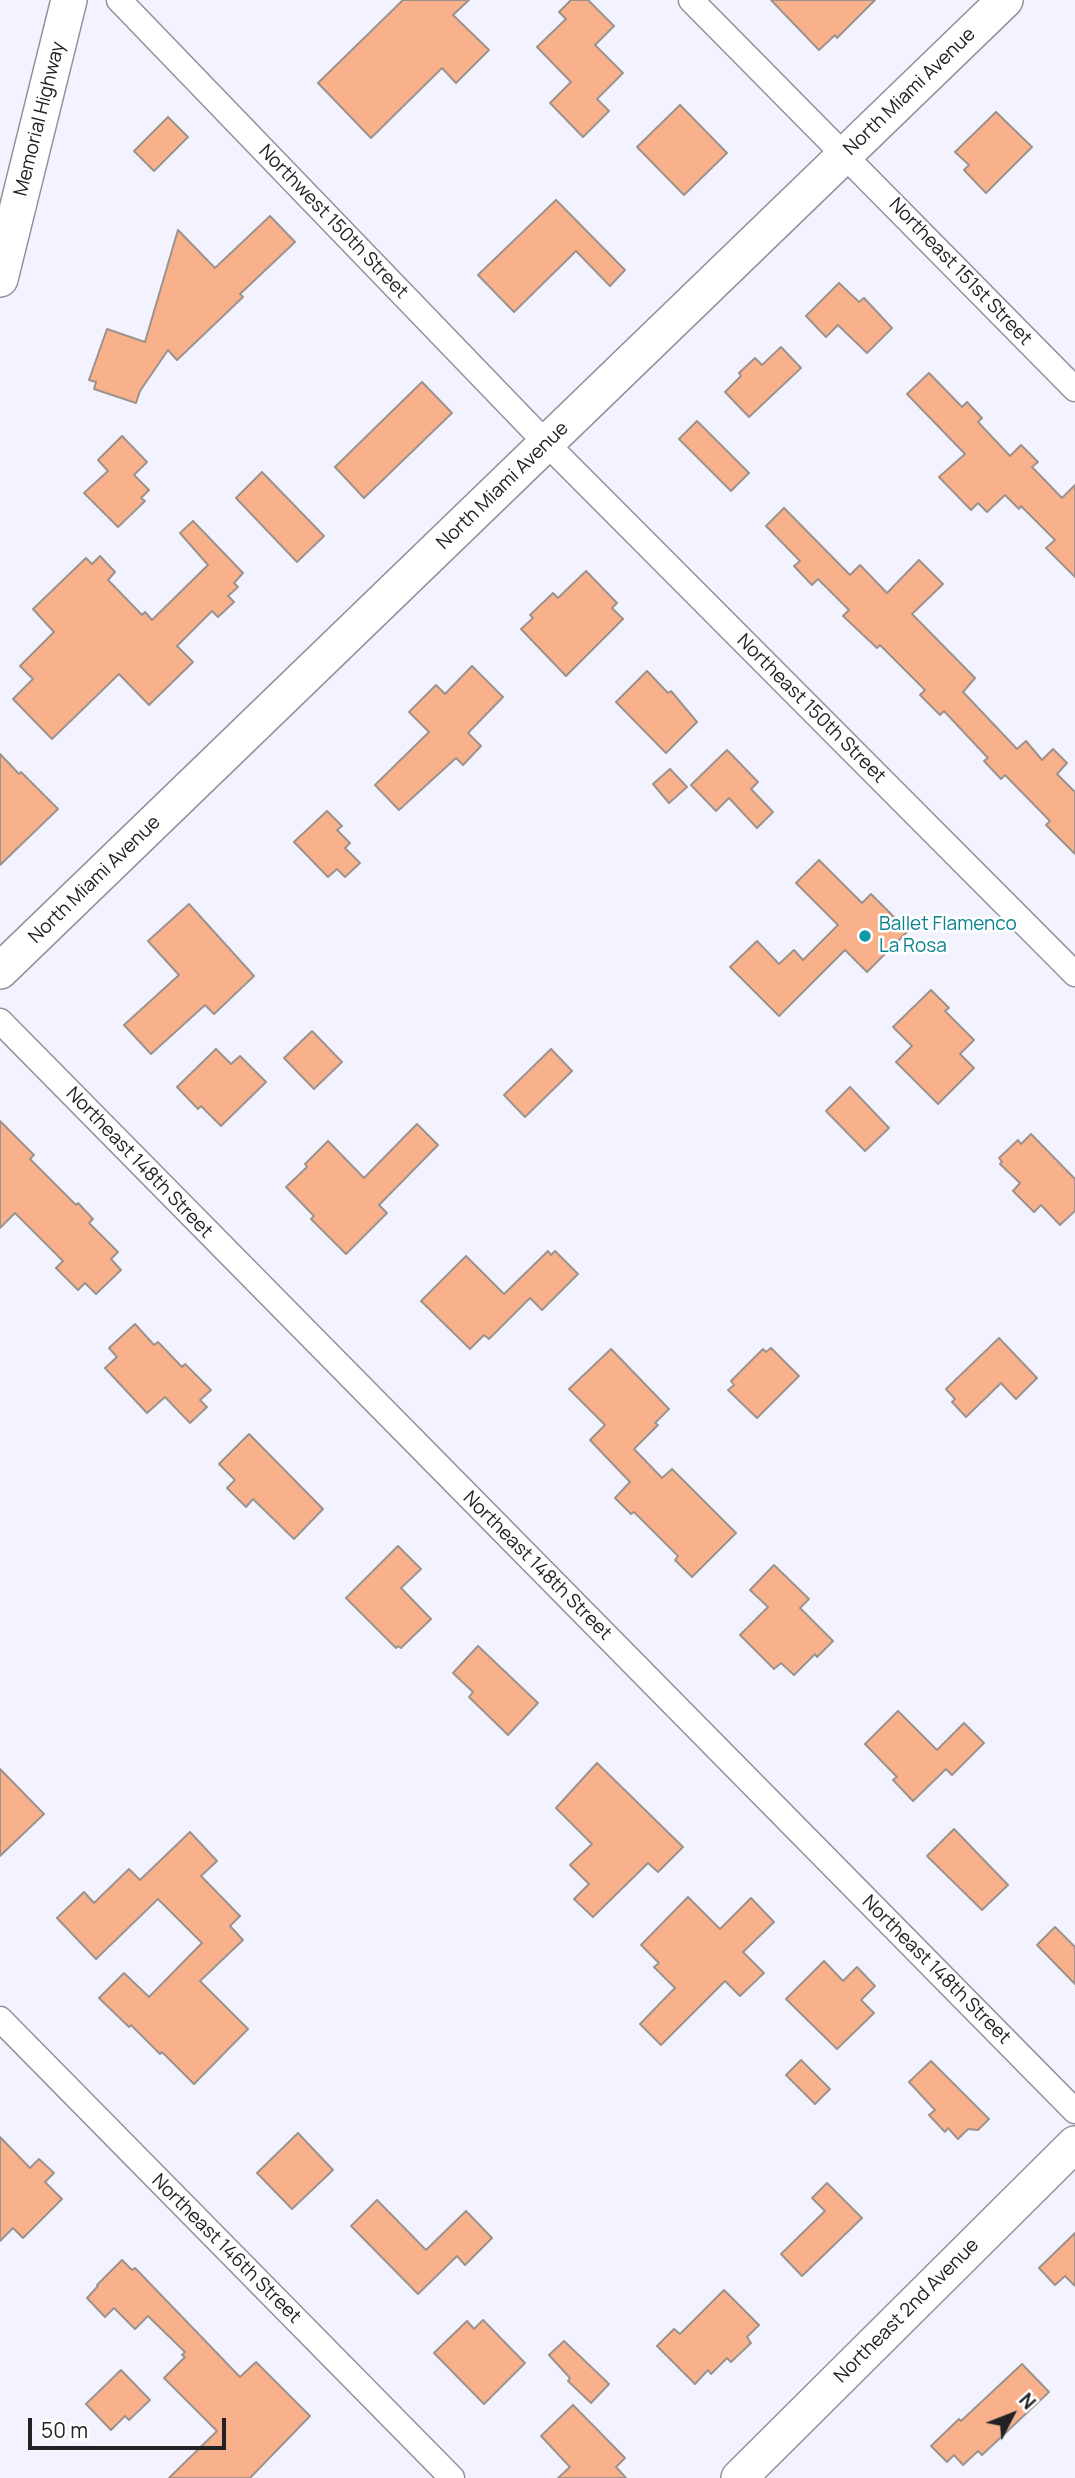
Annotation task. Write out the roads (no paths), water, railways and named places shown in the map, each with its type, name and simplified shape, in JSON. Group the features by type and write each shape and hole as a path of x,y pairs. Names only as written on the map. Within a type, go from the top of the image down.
{"street":[{"name":"Memorial Highway","path":"0,279 69,0"},
{"name":"Northwest 150th Street","path":"119,0 547,444"},
{"name":"Northeast 151st Street","path":"691,0 1075,389"},
{"name":"North Miami Avenue","path":"0,971 1004,0"},
{"name":"Northeast 150th Street","path":"547,444 1075,974"},
{"name":"Northeast 148th Street","path":"0,1021 1075,2111"},
{"name":"Northeast 146th Street","path":"0,2019 452,2478"},
{"name":"Northeast 2nd Avenue","path":"739,2478 1075,2144"}],"place":[{"name":"Ballet Flamenco La Rosa","path":"865,936"}]}
